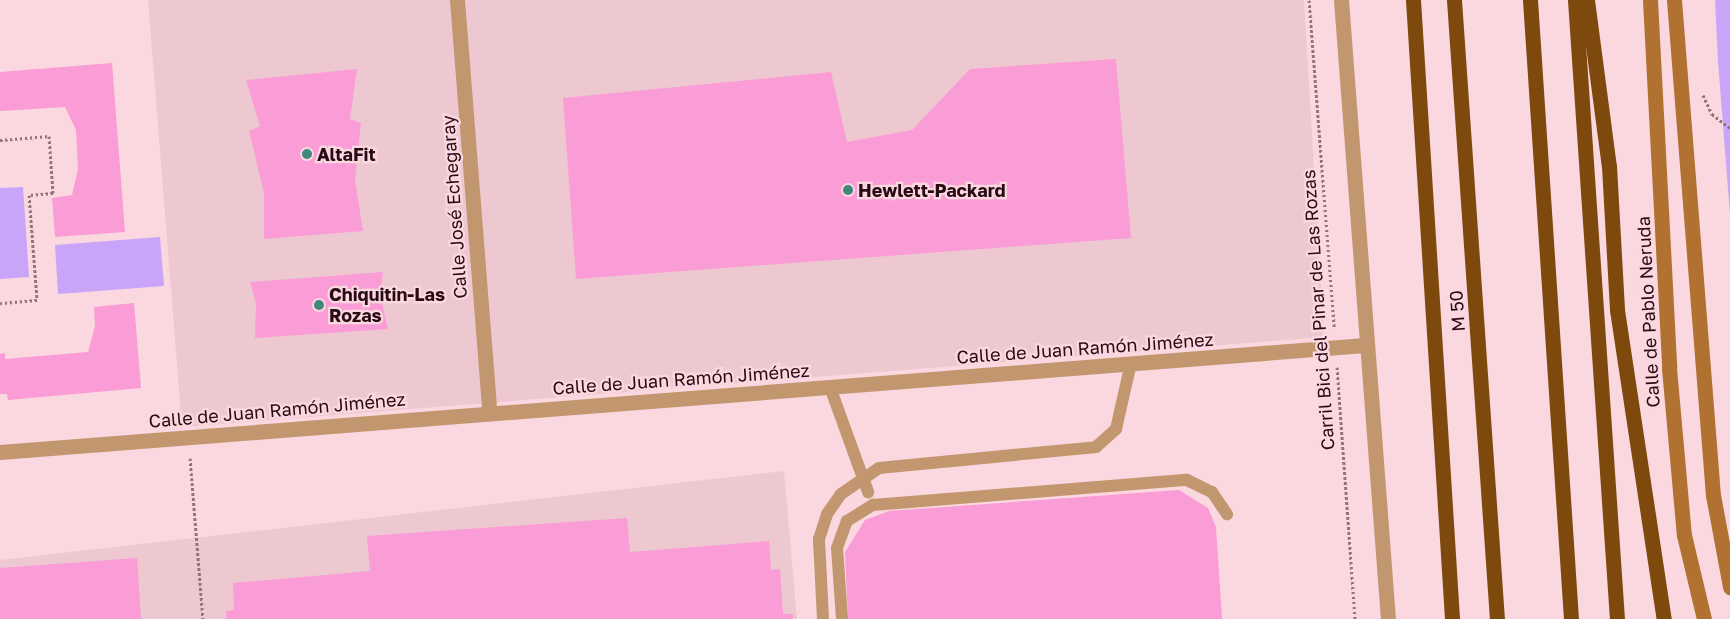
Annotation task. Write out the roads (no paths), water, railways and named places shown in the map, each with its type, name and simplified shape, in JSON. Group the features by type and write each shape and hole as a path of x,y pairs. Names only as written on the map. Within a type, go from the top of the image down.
{"highway":[{"path":"1413,0 1452,619"},
{"name":"M 50","path":"1454,0 1497,619"},
{"path":"1530,0 1571,619"},
{"path":"1575,0 1617,619"},
{"path":"1587,0 1609,166 1617,310 1664,619"}],"street":[{"name":"Calle José Echegaray","path":"457,0 489,411"},
{"path":"1341,0 1365,345 1388,619"},
{"name":"Calle de Pablo Neruda","path":"1650,0 1669,368 1684,535 1704,619"},
{"path":"1674,0 1713,495 1730,587"},
{"name":"Calle de Juan Ramón Jiménez","path":"0,452 489,411 830,387 1365,345"}],"lane":[{"path":"823,619 819,539 826,514 841,494 879,468 1096,447 1116,429 1131,364"},
{"path":"830,387 872,505"},
{"path":"842,619 837,548 847,521 872,505 1187,480 1212,492 1227,514"}],"place":[{"name":"AltaFit","path":"307,154"},
{"name":"Hewlett-Packard","path":"848,190"},
{"name":"Chiquitin-Las Rozas","path":"319,305"}]}
